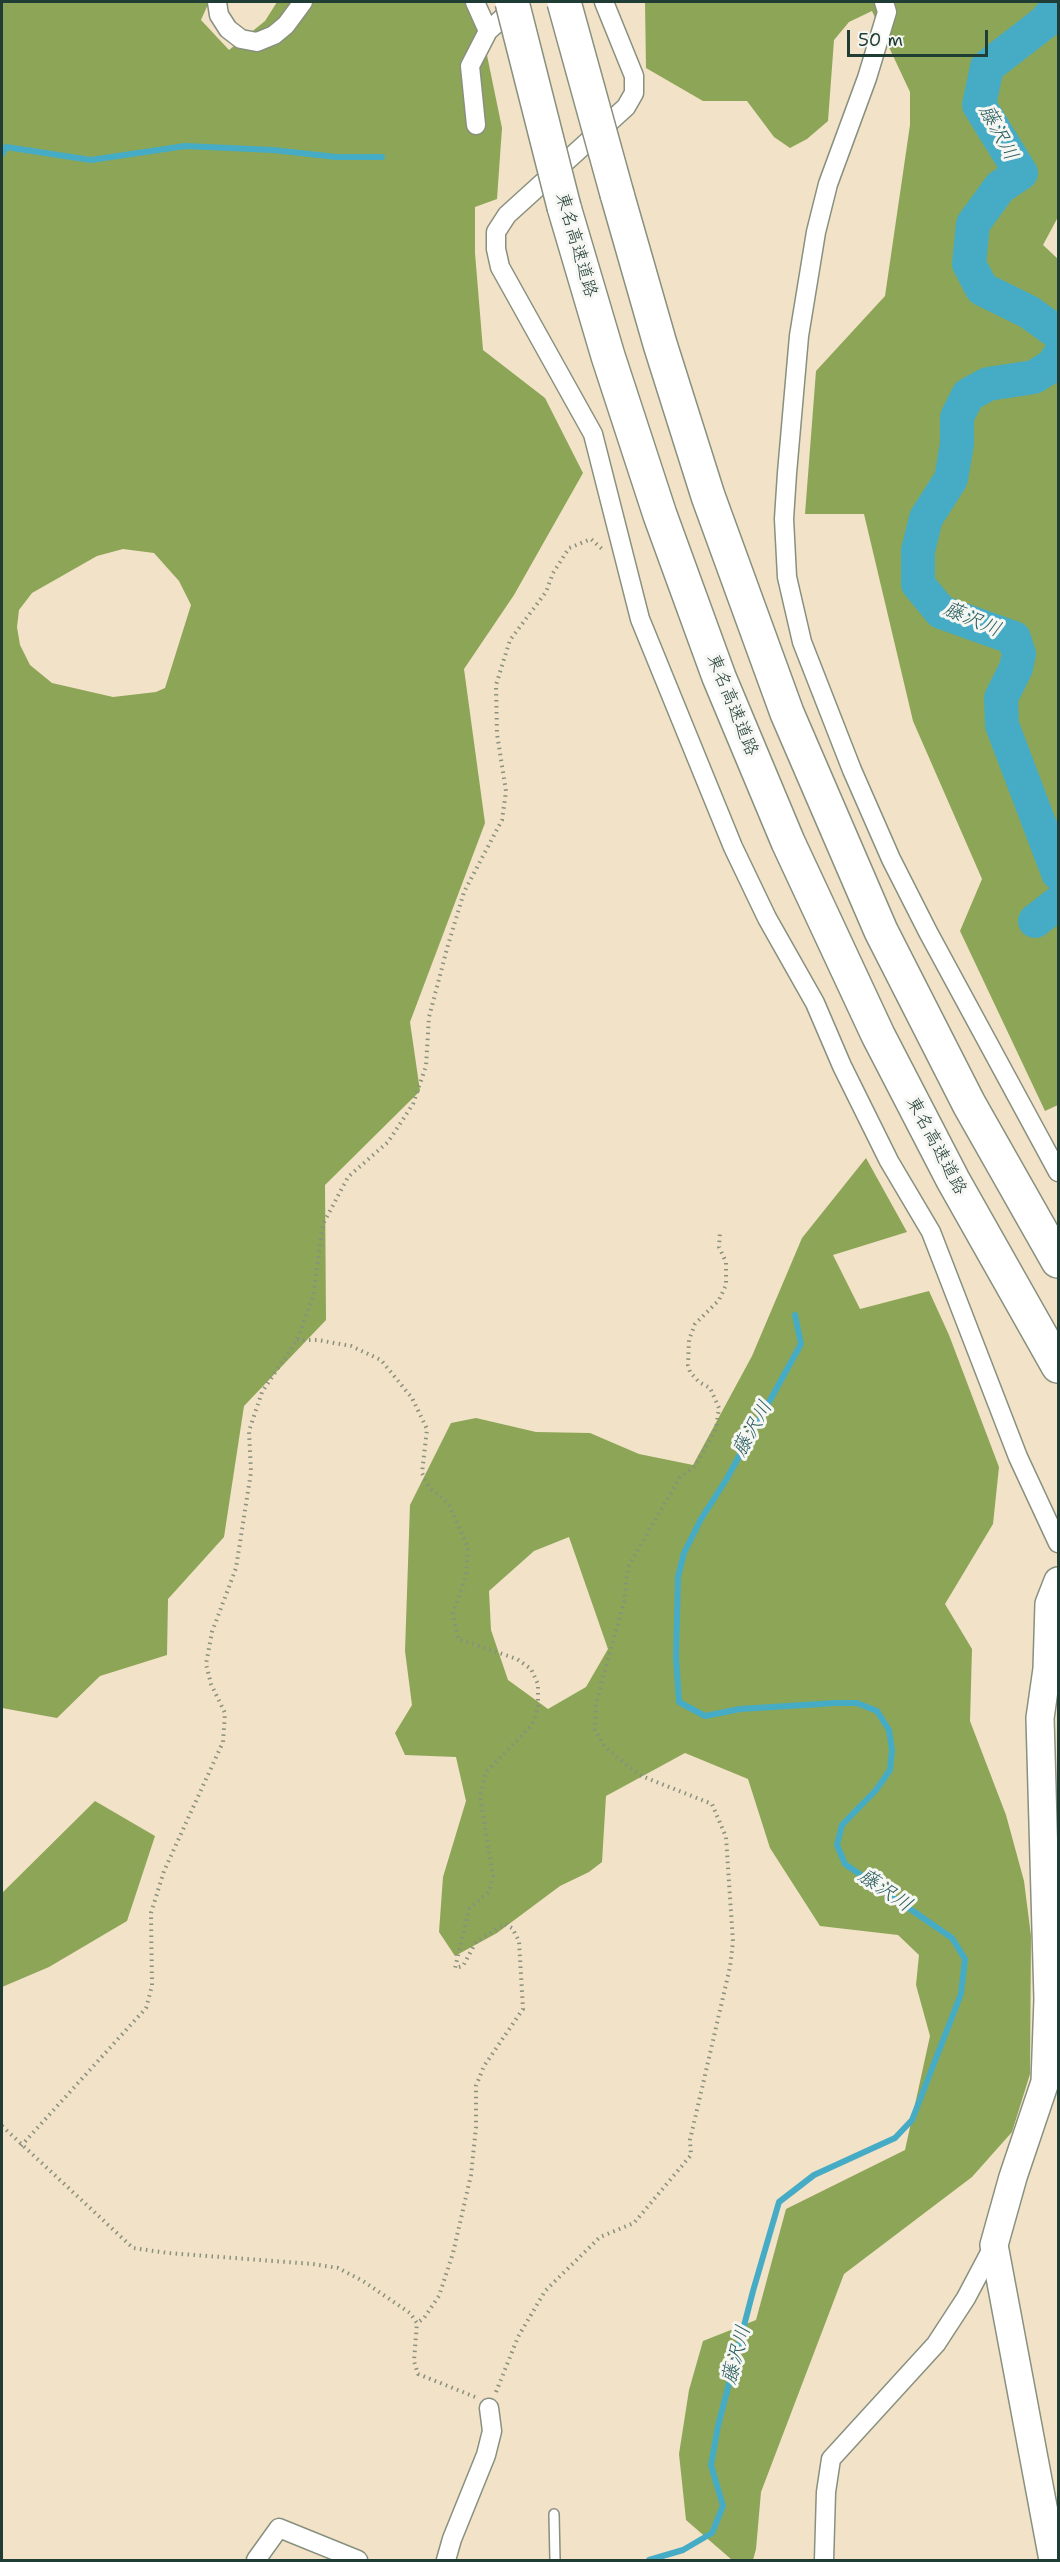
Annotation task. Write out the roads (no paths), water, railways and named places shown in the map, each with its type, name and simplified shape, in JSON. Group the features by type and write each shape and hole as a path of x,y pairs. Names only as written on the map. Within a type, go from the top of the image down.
{"highway":[{"name":"東名高速道路","path":"512,2 564,207 608,356 660,515 719,677 788,842 899,1076 953,1180 1059,1366"},
{"path":"564,2 660,344 708,495 787,713 882,931 969,1104 1059,1261"}],"street":[{"path":"217,2 219,15 228,29 241,39 257,42 274,35 286,25 303,2"},
{"path":"475,2 488,31"},
{"path":"476,125 470,66 488,31 520,2"},
{"path":"604,2 634,76 634,93 626,107 507,215 496,232 495,249 500,267 593,434 640,619 733,847 767,918 814,1003 889,1161 931,1232 1018,1457 1059,1543"},
{"path":"884,2 887,12 867,78 828,184 816,232 799,336 787,473 784,519 787,578 802,642 852,770 891,859 1059,1172"},
{"path":"824,2560 826,2492 831,2459 936,2344 966,2298 994,2245 1013,2177 1052,2082 1040,1718 1047,1669 1049,1604 1059,1581"},
{"path":"1047,1669 1059,1642"},
{"path":"994,2245 1053,2560"},
{"path":"446,2560 452,2539 486,2455 492,2431 489,2408"},
{"path":"256,2560 279,2528 358,2560"}],"lane":[{"path":"554,2514 555,2560"}],"waterway":[{"name":"藤沢川","path":"1058,6 1045,22 987,67 979,105 1021,173 1000,187 973,224 969,264 982,289 1029,312 1058,333"},
{"path":"2,154 6,147 91,160 185,146 273,150 336,157 382,157"},
{"name":"藤沢川","path":"1058,357 1053,365 1034,377 988,384 968,395 957,417 957,444 951,479 926,518 918,551 918,584 941,612 1014,638 1019,654 1016,668 1001,698 1002,725 1058,873"},
{"name":"藤沢川","path":"1035,921 1058,903"},
{"name":"藤沢川","path":"649,2560 683,2550 712,2533 723,2506 711,2465 718,2426 779,2202 814,2175 895,2138 912,2120 961,1994 965,1959 952,1938 845,1864 837,1845 842,1825 876,1790 890,1770 892,1750 889,1730 877,1711 857,1703 836,1703 740,1709 705,1716 679,1702 676,1658 678,1577 684,1553 801,1344 795,1315"}]}
